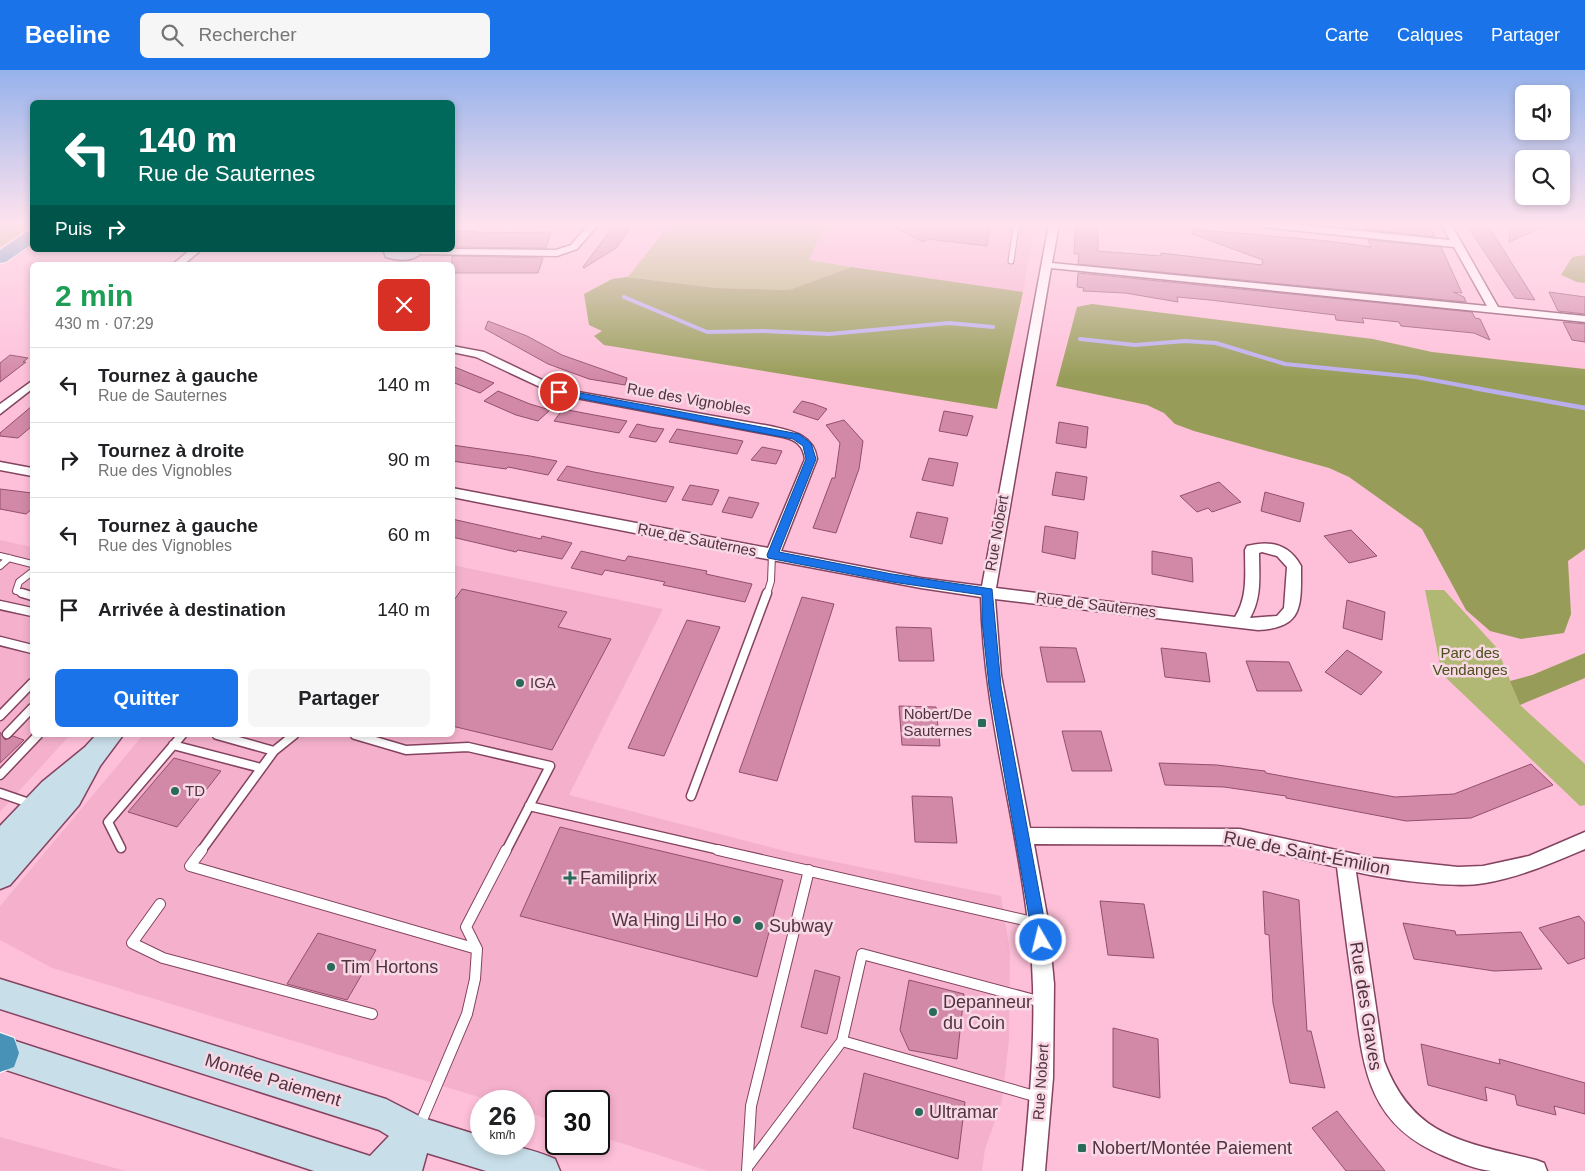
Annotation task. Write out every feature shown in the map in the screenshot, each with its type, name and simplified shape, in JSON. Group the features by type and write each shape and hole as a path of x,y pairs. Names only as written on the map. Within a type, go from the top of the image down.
{"main road":[{"path":"0,876 70,797 94,755 109,737"},
{"path":"0,845 50,790 94,755"},
{"name":"Montée Paiement","path":"0,994 386,1116 416,1133 543,1171"},
{"path":"0,1052 366,1171"},
{"path":"379,1171 416,1133"},
{"path":"405,1171 416,1133"}],"street":[{"name":"Rue Nobert","path":"1034,1171 1044,1052 1045,1002 1039,923 995,686 988,628 988,592 1044,275"},
{"path":"1152,275 1585,319"},
{"path":"1475,275 1494,309"},
{"name":"Rue des Vignobles","path":"455,350 479,354 534,384 552,390 770,430 795,436 804,441 811,452 811,459 772,555"},
{"path":"0,410 30,386"},
{"path":"0,466 30,472"},
{"name":"Rue de Sauternes","path":"455,493 892,578 988,592 1240,623 1275,624 1290,616 1294,600 1294,566 1282,552 1262,547 1256,547 1252,550 1252,595 1250,605 1240,623"},
{"name":"Rue de Saint-Émilion","path":"1023,836 1240,838 1403,872 1458,876 1483,875 1530,864 1585,840"},
{"name":"Rue des Graves","path":"1345,860 1373,1061 1379,1084 1391,1104 1407,1124 1427,1139 1448,1148 1536,1171"}],"lane":[{"path":"691,796 756,628 771,581 772,555"},
{"path":"0,556 30,563"},
{"path":"0,566 9,558"},
{"path":"30,574 19,582 16,591 30,594"},
{"path":"0,613 4,605 30,612"},
{"path":"0,641 30,648"},
{"path":"0,716 30,685"},
{"path":"22,694 30,696"},
{"path":"7,734 30,710"},
{"path":"0,775 36,737"},
{"path":"121,848 108,822 180,737"},
{"path":"224,737 274,751"},
{"path":"292,737 274,751 190,866 477,950"},
{"path":"362,737 406,750 468,746 550,766 466,927 477,950 475,979 467,1014 416,1133"},
{"path":"173,745 261,768"},
{"path":"0,793 36,805"},
{"path":"529,806 1039,923"},
{"path":"748,1168 751,1106 809,870"},
{"path":"160,904 132,944 163,958 372,1014"},
{"path":"748,1168 842,1041 862,954 1045,1002"},
{"path":"842,1041 1041,1098"}],"shaded area":[{"path":"912,275 1026,275 1023,292"},
{"path":"0,540 30,547 30,737 68,737 0,812"},
{"path":"455,565 663,609 569,795 797,854 1001,896 1010,952 1009,1040 1002,1101 985,1149 982,1171 708,1171 610,1140 610,1090 545,1090 545,1118 535,1115 535,1090 470,1090 470,1094 52,968 0,940 0,906 141,737 455,737"},
{"path":"0,1137 126,1171 0,1171"}],"green space":[{"path":"629,275 829,275 789,290 717,288 628,277"},
{"path":"829,275 909,275 1023,292 997,409 604,345 594,336 602,331 589,325 584,294 612,279 627,277 717,288 789,290"},
{"path":"1562,275 1585,275 1585,283 1577,282"},
{"path":"1092,304 1373,339 1432,352 1585,369 1585,549 1568,561 1571,614 1564,633 1521,639 1490,631 1466,610 1422,529 1349,477 1329,468 1194,431 1175,424 1164,413 1147,405 1056,386 1077,307"},
{"name":"Parc des Vendanges","path":"1425,590 1444,590 1497,648 1520,705 1585,764 1585,805 1580,806 1442,674"},
{"path":"1585,653 1585,678 1520,705 1510,681 1532,675"}],"building":[{"path":"1078,275 1102,275 1472,312 1475,318 1480,319 1490,340 1474,333 1401,326 1399,322 1362,318 1364,323 1336,320 1335,315 1177,297 1178,302 1125,293 1083,291 1084,288 1077,287"},
{"path":"1194,275 1454,275 1462,293 1453,292 1464,297 1466,302"},
{"path":"1500,275 1519,275 1535,300 1515,298"},
{"path":"1549,292 1585,297 1585,314 1558,311"},
{"path":"488,321 527,336 562,355 627,378 625,385 589,379 548,364 485,329"},
{"path":"1563,322 1585,324 1585,342 1572,340"},
{"path":"10,355 28,358 23,362 26,362 0,382 0,363"},
{"path":"455,367 494,383 480,393 455,383"},
{"path":"498,391 550,410 538,421 516,415 484,401"},
{"path":"802,401 827,409 818,420 793,412"},
{"path":"30,408 30,428 18,438 0,436 0,433"},
{"path":"563,409 627,421 619,433 554,421"},
{"path":"944,411 973,416 967,436 939,431"},
{"path":"844,420 863,441 859,469 836,533 813,528 832,478 835,478 840,443 826,425"},
{"path":"1059,422 1088,427 1086,448 1056,443"},
{"path":"637,424 664,429 656,442 629,437"},
{"path":"677,429 743,441 737,454 669,442"},
{"path":"455,445 557,461 548,475 508,467 506,469 455,461"},
{"path":"762,447 782,451 776,464 751,460"},
{"path":"929,458 958,463 953,486 922,480"},
{"path":"567,466 674,487 666,502 557,480"},
{"path":"1056,472 1087,477 1084,500 1052,495"},
{"path":"1219,482 1241,502 1212,512 1208,508 1197,512 1180,496"},
{"path":"690,485 719,490 712,505 682,500"},
{"path":"0,489 30,493 30,511 26,514 0,509"},
{"path":"1265,492 1304,503 1300,522 1261,511"},
{"path":"729,497 759,503 752,518 722,512"},
{"path":"917,512 948,518 942,544 910,537"},
{"path":"455,520 541,539 542,536 572,543 562,559 518,550 516,552 455,538"},
{"path":"1045,526 1078,532 1075,559 1042,552"},
{"path":"1351,530 1377,556 1349,563 1324,536"},
{"path":"581,551 625,561 628,556 707,571 706,574 752,584 745,602 663,585 665,582 605,570 602,575 571,568"},
{"path":"1152,551 1192,558 1193,582 1152,574"},
{"name":"IGA","path":"462,589 567,612 558,627 611,639 552,750 455,727 455,599"},
{"path":"802,597 834,604 777,781 739,772"},
{"path":"1347,600 1385,612 1382,640 1343,628"},
{"path":"687,620 720,627 664,756 628,748"},
{"path":"896,627 931,628 934,661 899,661"},
{"path":"1040,647 1076,648 1085,682 1047,682"},
{"path":"1161,648 1206,653 1210,682 1165,677"},
{"path":"1347,650 1382,672 1361,695 1325,672"},
{"path":"1246,661 1289,662 1302,691 1257,691"},
{"path":"899,706 936,707 940,746 902,745"},
{"path":"1062,731 1101,731 1112,771 1072,771"},
{"path":"0,732 5,740 13,736 24,740 0,763"},
{"name":"TD","path":"174,758 221,771 177,827 128,812"},
{"path":"1159,763 1217,765 1265,771 1266,773 1395,797 1454,794 1531,764 1553,785 1471,818 1406,821 1286,798 1286,796 1224,787 1165,785"},
{"path":"912,796 952,797 957,843 915,842"},
{"path":"560,827 783,880 757,977 520,916"},
{"path":"1263,891 1299,900 1307,1031 1311,1031 1325,1088 1290,1083 1273,1003 1269,935 1265,934"},
{"path":"1100,901 1144,904 1154,958 1108,955"},
{"path":"1579,916 1585,923 1585,958 1568,964 1539,928"},
{"path":"1403,923 1455,931 1456,935 1521,932 1542,969 1494,971 1414,959"},
{"name":"Tim Hortons","path":"318,933 376,950 347,1000 287,984"},
{"path":"815,970 840,977 827,1034 801,1027"},
{"name":"Depanneur du Coin","path":"909,980 964,994 957,1059 909,1050 900,1030"},
{"path":"1113,1028 1158,1039 1160,1098 1113,1087"},
{"path":"1421,1044 1500,1064 1499,1059 1585,1083 1585,1114 1554,1106 1556,1115 1517,1105 1515,1095 1485,1087 1487,1101 1428,1085"},
{"path":"864,1073 965,1102 958,1159 853,1128"},
{"path":"1337,1111 1385,1171 1346,1171 1312,1128"}],"waterway":[{"path":"624,297 707,332 763,331 829,334 949,323 993,327"},
{"path":"1080,339 1135,345 1185,341 1216,343 1285,364 1416,377 1481,389"},
{"path":"1474,388 1585,408"}],"place":[{"name":"IGA","path":"520,683"},
{"name":"Nobert/De Sauternes","path":"982,723"},
{"name":"TD","path":"175,791"},
{"name":"Familiprix","path":"570,878"},
{"name":"Wa Hing Li Ho","path":"737,920"},
{"name":"Subway","path":"759,926"},
{"name":"Tim Hortons","path":"331,967"},
{"name":"Depanneur du Coin","path":"933,1012"},
{"name":"Ultramar","path":"919,1112"},
{"name":"Nobert/Montée Paiement","path":"1082,1148"}],"route":[{"path":"559,392 795,436 808,445 811,459 772,555 892,578 988,592 987,621 995,686 1041,940"}]}
